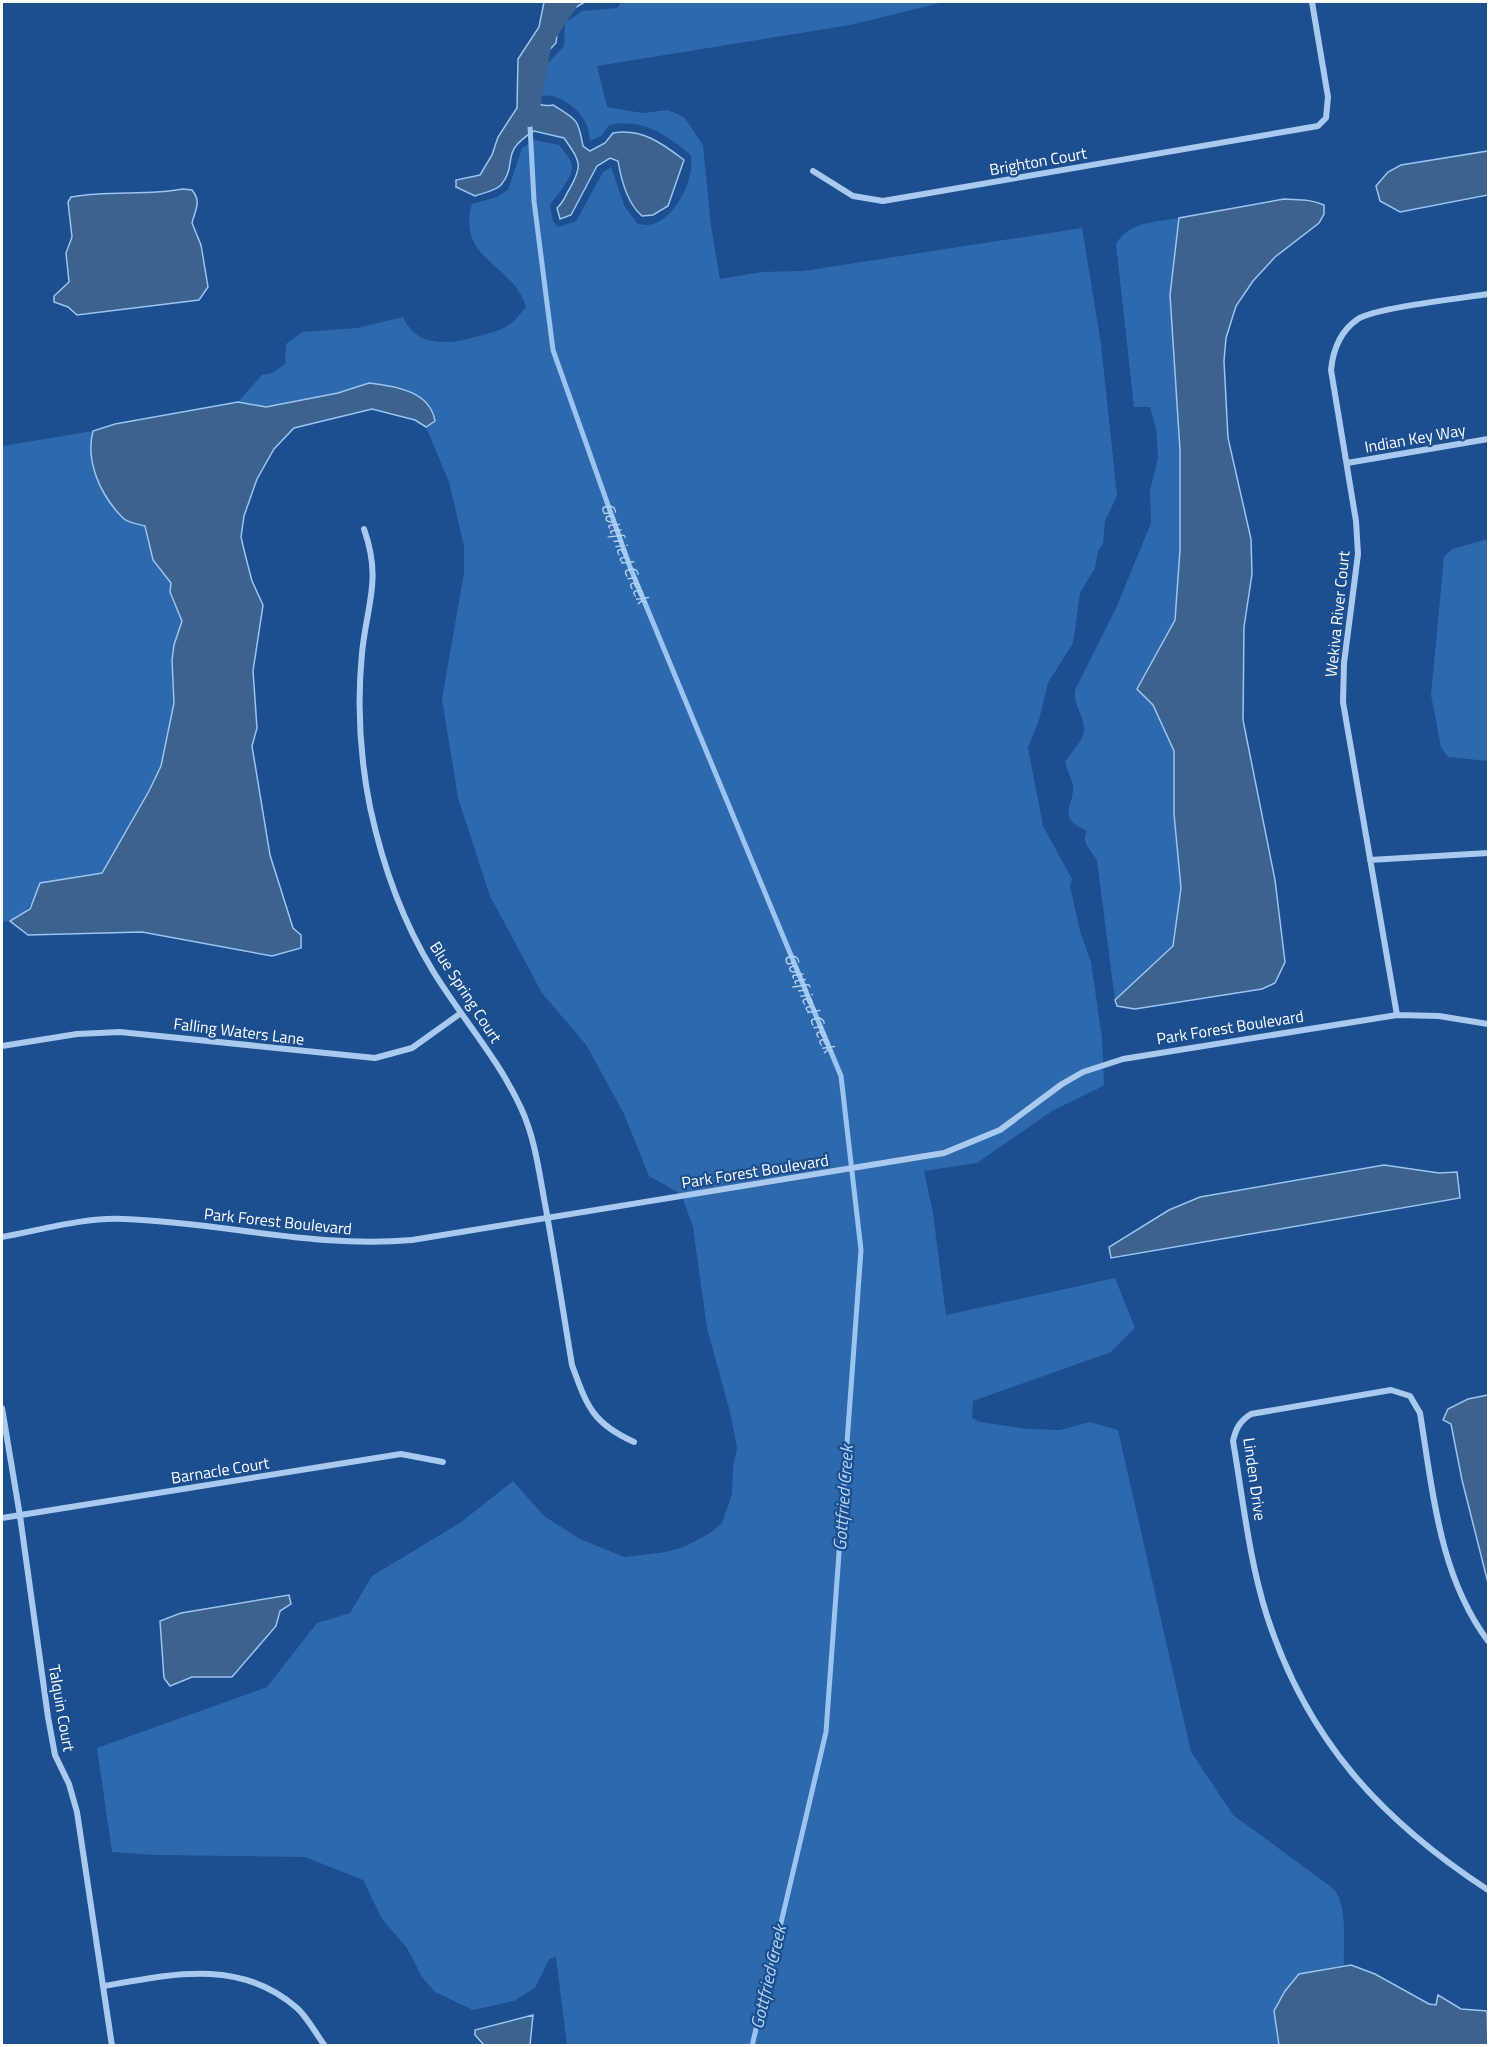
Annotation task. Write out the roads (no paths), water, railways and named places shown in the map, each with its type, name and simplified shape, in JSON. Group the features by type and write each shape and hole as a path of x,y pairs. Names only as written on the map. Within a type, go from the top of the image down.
{"street":[{"name":"Brighton Court","path":"813,171 852,196 883,201 1318,126 1326,118 1328,98 1312,2"},
{"name":"Wekiva River Court","path":"1397,1015 1343,702 1344,663 1358,554 1356,521 1331,370 1332,355 1345,330 1366,315 1488,294"},
{"name":"Indian Key Way","path":"1347,463 1488,439"},
{"name":"Blue Spring Court","path":"364,529 375,574 362,652 360,691 362,747 370,806 384,861 404,914 432,970 503,1073 521,1108 535,1149 572,1365 584,1396 600,1423 611,1432 634,1442"},
{"path":"1370,860 1488,853"},
{"name":"Falling Waters Lane","path":"2,1046 76,1034 120,1032 375,1058 412,1048 461,1013"},
{"name":"Park Forest Boulevard","path":"2,1237 122,1219 323,1242 372,1244 750,1186 944,1153 1000,1131 1062,1084 1106,1063 1397,1015 1439,1016 1488,1024"},
{"name":"Linden Drive","path":"1488,1641 1467,1606 1446,1554 1419,1413 1410,1396 1391,1390 1251,1414 1242,1420 1233,1441 1255,1569 1279,1648 1305,1704 1333,1749 1364,1788 1401,1826 1442,1860 1488,1890"},
{"name":"Talquin Court","path":"2,1408 20,1516 48,1717 55,1755 69,1784 77,1812 112,2046"},
{"name":"Barnacle Court","path":"2,1518 401,1455 443,1462"},
{"path":"104,1986 166,1975 226,1973 264,1986 299,2009 325,2046"}],"waterway":[{"name":"Gottfried Creek","path":"529,118 543,41 569,2"},
{"name":"Gottfried Creek","path":"530,126 534,201 553,350 630,567 841,1076 861,1250 826,1732 752,2046"}]}
